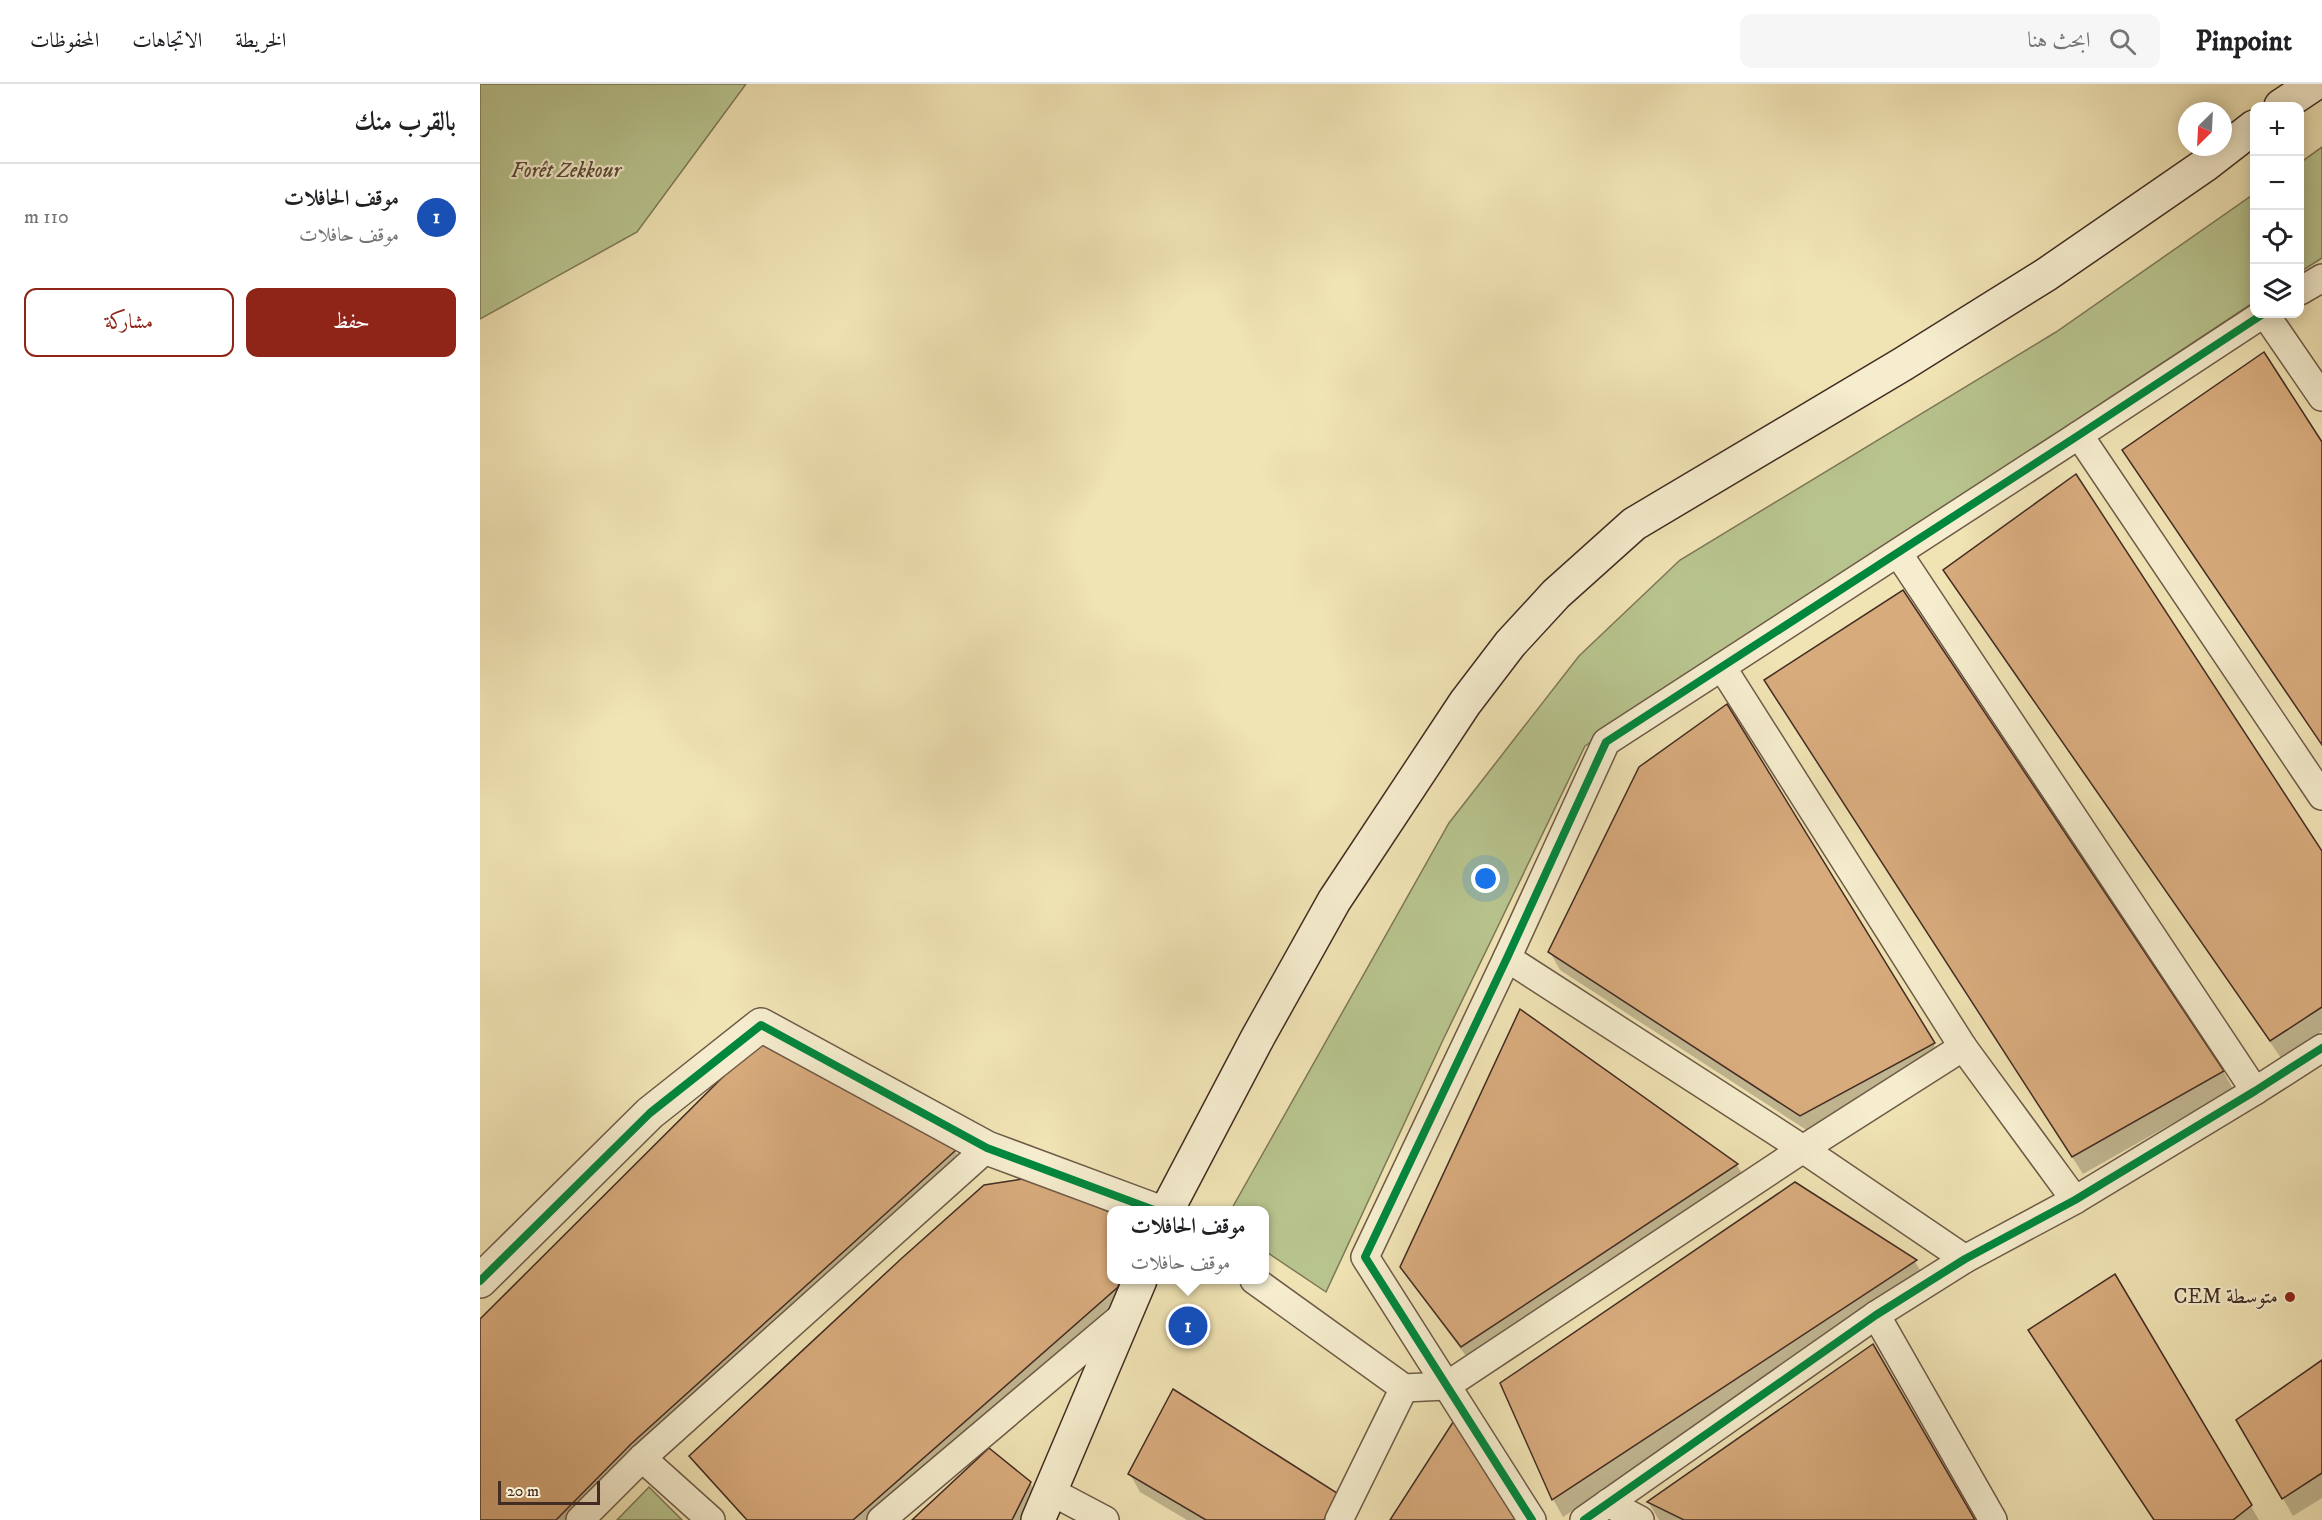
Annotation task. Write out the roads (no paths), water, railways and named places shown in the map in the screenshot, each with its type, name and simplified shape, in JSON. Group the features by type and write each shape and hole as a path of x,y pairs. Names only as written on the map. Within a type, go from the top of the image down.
{"main road":[{"path":"2288,102 2314,84"},
{"path":"1169,1206 1258,1037 1334,901 1465,704 1510,644 1556,594 1634,524 1903,364 2047,274 2205,165 2250,130"},
{"path":"480,1281 650,1113 760,1024 987,1148 1143,1206"},
{"path":"1045,1506 1138,1284"}],"street":[{"path":"2304,289 2322,278"},
{"path":"1532,1520 1365,1257 1507,958 1606,742 2258,318"},
{"path":"2267,318 2322,397"},
{"path":"2079,435 2322,796"},
{"path":"1899,553 2255,1091"},
{"path":"1722,667 1963,1047 2076,1200"},
{"path":"1507,958 1803,1149 1965,1259"},
{"path":"1260,1284 1404,1388 1446,1386 1803,1149 1963,1047"},
{"path":"1584,1520 1876,1315 1965,1259 2076,1200 2322,1048"},
{"path":"580,1520 642,1458 987,1148"},
{"path":"880,1520 1127,1312"},
{"path":"1876,1315 1993,1520"},
{"path":"1339,1520 1404,1388"},
{"path":"642,1458 711,1520"},
{"path":"1608,1503 1640,1520"},
{"path":"1045,1506 1105,1520"}],"place":[{"name":"CEM متوسطة","path":"2290,1297"},
{"name":"موقف الحافلات","path":"1188,1326"}],"park label":[{"name":"Forêt Zekkour","path":"566,171"}]}
